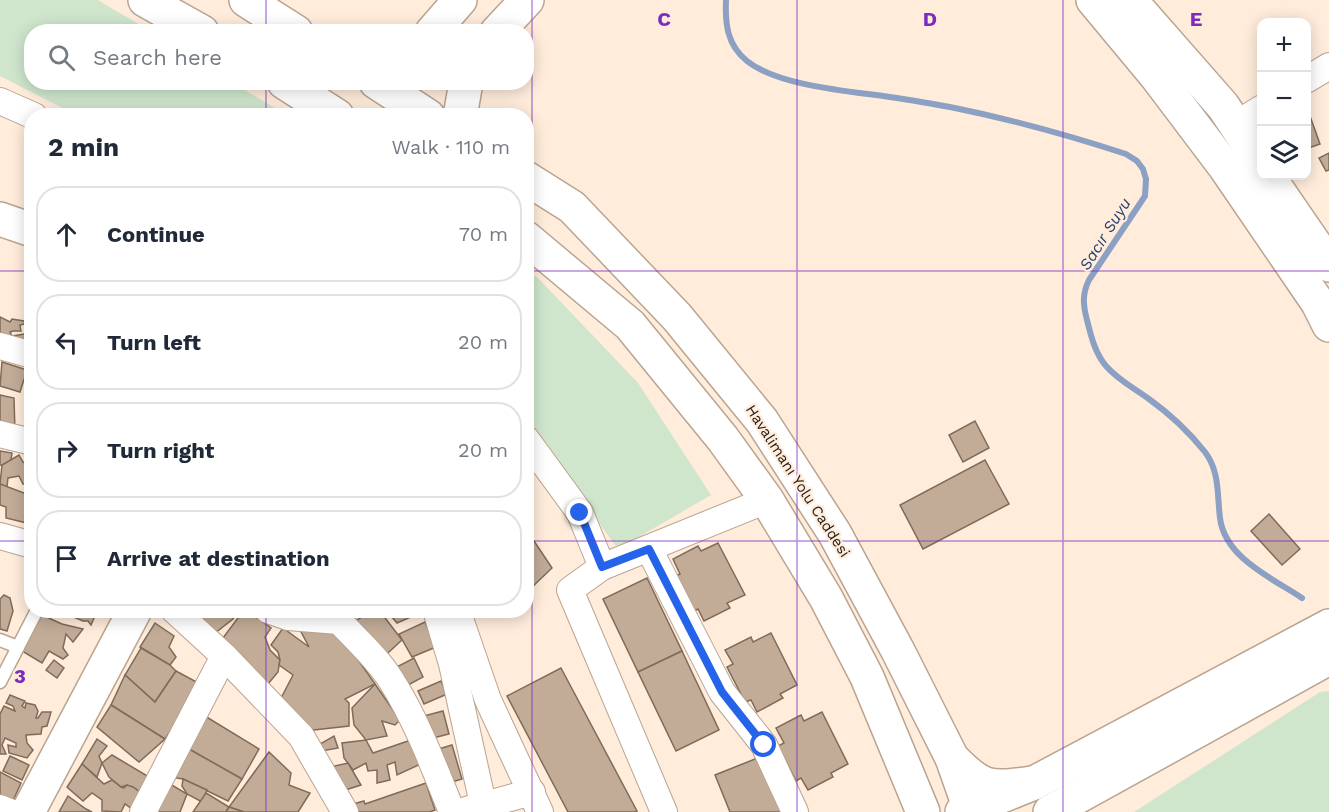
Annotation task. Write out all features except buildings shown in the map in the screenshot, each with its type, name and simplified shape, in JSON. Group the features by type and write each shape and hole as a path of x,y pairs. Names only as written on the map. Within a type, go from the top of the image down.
{"main road":[{"path":"146,0 188,24"},
{"path":"246,0 284,24"},
{"path":"439,24 460,0"},
{"path":"504,24 527,0"},
{"path":"1093,0 1157,77 1225,166 1318,303 1329,325"},
{"path":"1130,0 1223,106 1248,116 1257,148"},
{"path":"296,90 325,108"},
{"path":"388,90 416,108"},
{"path":"462,108 465,90"},
{"path":"1271,180 1329,265"},
{"name":"Havalimanı Yolu Caddesi","path":"534,183 572,207 676,317 762,421 835,534 898,651 952,758 968,811"},
{"path":"0,219 24,227"},
{"path":"534,245 630,325 723,439 767,500 825,598 867,677 923,812"},
{"path":"28,812 131,618"},
{"path":"968,811 1034,783 1329,626"},
{"path":"1050,812 1329,658"},
{"path":"952,758 970,776 993,787 1034,783"}],"street":[{"path":"1311,77 1329,66"},
{"path":"0,101 24,112"},
{"path":"0,346 24,353"},
{"path":"0,434 24,440"},
{"path":"534,450 580,513 602,567"},
{"path":"664,812 570,590 602,567 767,500"},
{"path":"0,536 24,543"},
{"path":"649,549 722,692 764,745 795,812"},
{"path":"183,618 224,656 301,735 345,812"},
{"path":"301,618 339,621 378,662 391,680 428,750 452,812"},
{"path":"438,618 452,664 471,808 536,802 488,700 460,618"},
{"path":"143,812 224,656"},
{"path":"0,808 10,812"}],"lane":[{"path":"0,682 33,618"},
{"path":"0,640 18,647"}],"green space":[{"path":"0,0 98,0 138,24 24,24 24,88 0,76"},
{"path":"27,90 245,90 275,108 62,108"},
{"path":"534,275 638,383 711,495 618,549 534,434"},
{"path":"1329,691 1329,812 1134,812 1320,692"}],"waterway":[{"name":"Sacır Suyu","path":"726,0 727,26 735,48 747,61 776,76 812,86 891,97 995,117 1104,147 1126,154 1137,161 1146,179 1145,196 1089,280 1085,290 1085,309 1094,344 1102,361 1111,371 1172,417 1205,452 1216,476 1220,518 1224,532 1240,556 1302,598"}],"route":[{"path":"580,513 602,567 649,549 722,692 764,745"}]}
